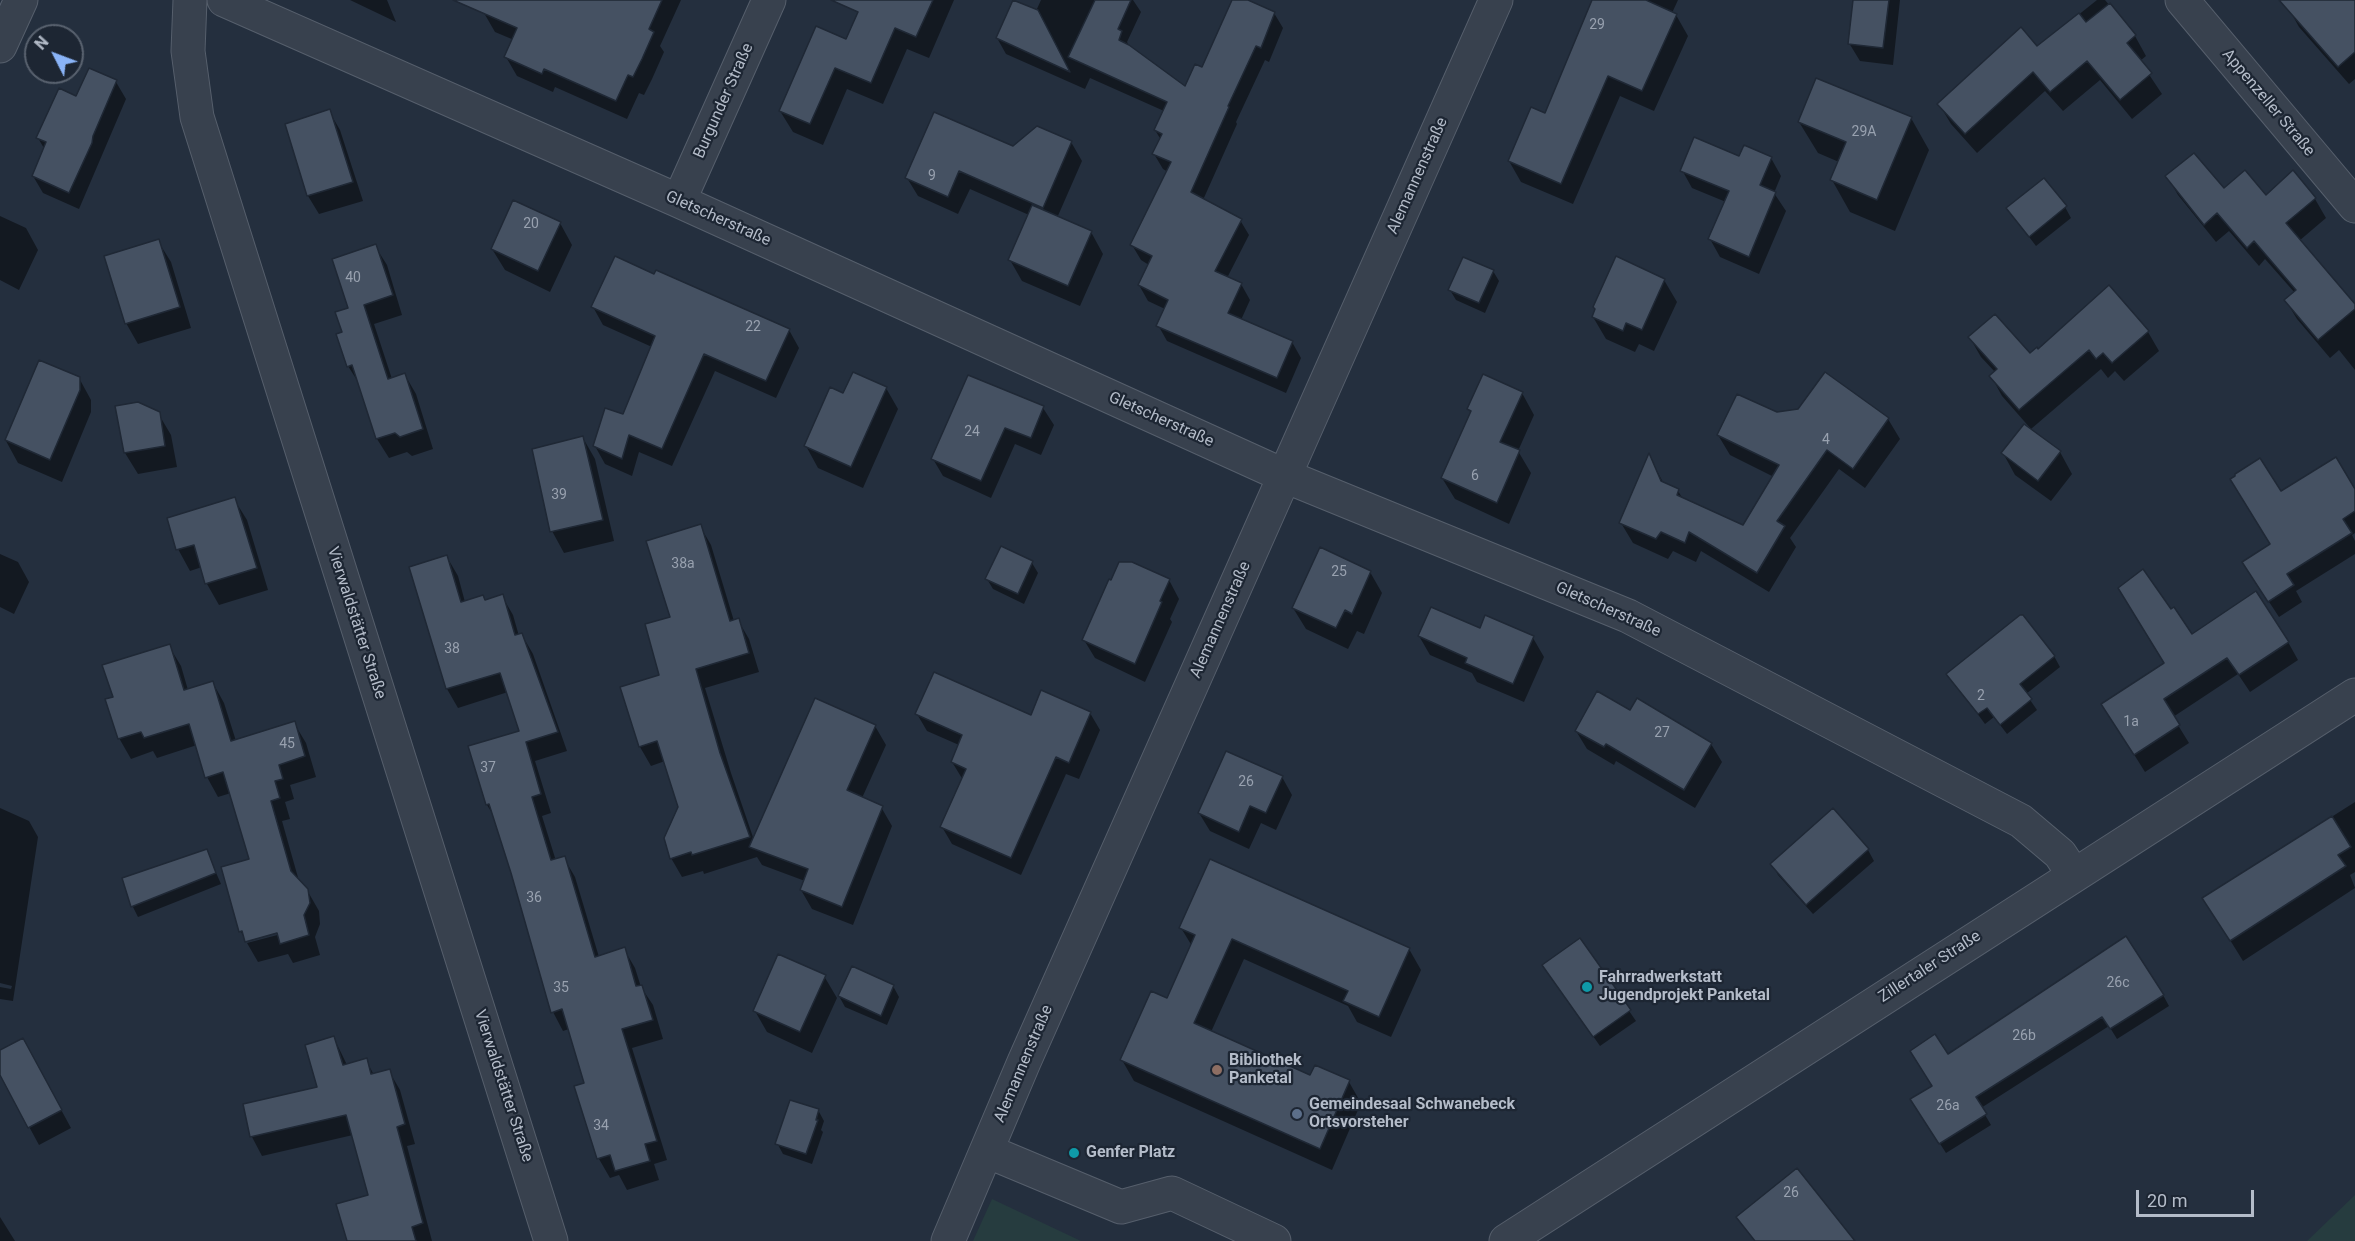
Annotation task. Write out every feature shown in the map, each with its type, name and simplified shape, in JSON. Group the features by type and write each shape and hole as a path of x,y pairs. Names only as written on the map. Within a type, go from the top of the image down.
{"street":[{"path":"0,46 21,0"},
{"name":"Vierwaldstätter Straße","path":"190,0 188,51 196,117 551,1241"},
{"name":"Gletscherstraße","path":"224,0 679,201 1285,476 1628,616 2021,821 2060,854 2074,875"},
{"name":"Burgunder Straße","path":"679,201 769,0"},
{"name":"Alemannenstraße","path":"948,1241 1024,1062 1496,0"},
{"name":"Appenzeller Straße","path":"2182,0 2355,206"},
{"name":"Zillertaler Straße","path":"1529,1235 2074,875 2355,695"},
{"path":"987,1151 1121,1207 1172,1193 1274,1241"}],"green space":[{"path":"2355,1195 2355,1241 2307,1241"},
{"path":"992,1199 1081,1241 973,1241"}],"building":[{"path":"453,0 662,0 649,29 654,32 642,59 633,77 628,75 616,101 544,69 542,74 504,57 517,28"},
{"path":"831,0 933,0 916,37 895,28 871,83 835,68 810,124 779,111 816,26 846,39 858,12"},
{"path":"1013,0 1038,10 1070,72 996,38"},
{"path":"1095,0 1131,0 1118,29 1122,31 1119,40 1185,86 1195,64 1202,67 1232,0 1248,0 1275,12 1261,48 1256,46 1228,106 1191,192 1242,219 1215,271 1242,283 1228,313 1293,341 1277,378 1156,326 1168,300 1138,285 1152,256 1130,245 1171,162 1152,154 1162,134 1154,130 1167,102 1068,57"},
{"path":"1592,0 1646,0 1677,14 1642,91 1608,76 1561,184 1508,161 1531,107 1545,113"},
{"path":"1853,0 1889,0 1883,48 1848,44"},
{"path":"2279,0 2355,0 2355,52 2338,67"},
{"path":"2110,3 2136,35 2127,43 2152,73 2120,100 2087,61 2050,92 2033,72 1965,134 1937,104 2021,27 2037,46 2079,13 2086,22"},
{"path":"89,68 117,80 69,193 32,176 46,142 36,138 59,88 76,96 82,84 84,84"},
{"path":"1816,78 1912,117 1877,200 1830,180 1846,142 1798,122"},
{"path":"330,109 353,182 307,196 285,124"},
{"path":"934,112 1013,146 1037,126 1072,141 1043,208 959,171 948,197 905,178"},
{"path":"1694,137 1739,156 1744,145 1772,157 1760,185 1776,192 1749,257 1708,239 1729,191 1680,171"},
{"path":"2194,153 2224,188 2245,170 2266,195 2293,170 2316,198 2286,223 2355,304 2355,309 2318,340 2284,300 2296,290 2254,241 2247,248 2217,213 2204,225 2165,176"},
{"path":"2044,178 2067,206 2029,237 2006,208"},
{"path":"513,200 561,222 538,271 491,249"},
{"path":"1032,205 1092,231 1068,286 1008,260"},
{"path":"159,239 180,307 125,324 104,256"},
{"path":"376,244 393,295 364,305 388,379 405,373 423,429 400,437 395,433 376,439 352,365 347,367 336,334 342,332 335,312 348,308 332,259"},
{"path":"615,256 654,274 656,270 790,329 766,381 704,354 662,449 629,435 622,459 593,446 605,408 623,414 655,336 591,307"},
{"path":"1616,256 1665,279 1642,330 1626,323 1623,331 1592,317 1595,309 1593,307"},
{"path":"1463,257 1494,270 1479,303 1448,290"},
{"path":"2109,285 2149,331 2112,363 2103,353 2096,359 2089,350 2019,410 1989,376 1997,369 1968,337 1995,314 2030,353 2037,347 2038,349"},
{"path":"39,360 80,377 80,390 50,460 5,440"},
{"path":"853,372 887,387 851,467 804,446 830,387 843,393"},
{"path":"1825,372 1889,418 1853,469 1827,450 1777,521 1785,526 1757,573 1689,532 1685,543 1661,532 1656,539 1619,523 1649,453 1661,481 1679,489 1677,495 1743,525 1779,465 1717,435 1737,394 1777,412 1798,409"},
{"path":"1483,374 1523,392 1500,442 1520,450 1497,503 1441,478 1471,411 1467,409"},
{"path":"968,375 1044,406 1031,438 1005,428 981,481 931,459"},
{"path":"138,402 160,412 165,446 124,453 115,406"},
{"path":"2024,424 2061,451 2038,481 2001,453"},
{"path":"583,436 603,520 550,532 532,449"},
{"path":"2336,457 2355,489 2355,511 2343,519 2352,533 2287,574 2294,585 2268,602 2242,562 2270,544 2230,479 2260,458 2281,491"},
{"path":"235,497 257,568 205,584 194,545 176,550 167,518"},
{"path":"701,524 730,621 739,618 749,653 696,669 720,753 750,837 692,855 691,852 670,859 664,838 678,807 657,741 639,747 620,687 659,675 645,624 670,617 646,541"},
{"path":"1001,546 1033,561 1018,594 985,579"},
{"path":"1320,547 1371,571 1352,614 1345,610 1336,628 1292,608"},
{"path":"447,555 461,602 483,595 485,600 503,594 515,635 522,633 558,732 526,742 541,794 532,797 551,860 565,856 595,957 625,947 636,986 642,985 653,1020 622,1029 657,1141 645,1144 650,1161 615,1171 610,1155 597,1159 574,1086 584,1083 562,1009 551,1013 511,873 489,804 486,805 468,746 519,731 500,673 446,689 409,567"},
{"path":"1119,562 1132,562 1170,579 1135,664 1082,640"},
{"path":"2143,569 2171,609 2174,607 2192,634 2256,591 2289,642 2239,675 2227,658 2164,699 2180,725 2134,755 2101,704 2164,663 2118,588"},
{"path":"1431,607 1480,628 1485,615 1534,636 1513,684 1465,663 1467,658 1418,636"},
{"path":"2020,615 2023,615 2055,656 2020,684 2032,699 2000,725 1987,708 1978,714 1946,674"},
{"path":"170,644 184,690 213,681 231,741 295,721 305,756 279,765 283,779 275,781 280,798 271,801 291,871 308,889 310,903 304,915 309,935 280,944 277,933 245,942 242,931 239,932 221,867 249,859 223,772 205,778 189,724 144,738 141,732 118,739 105,699 113,697 102,665"},
{"path":"934,672 1031,715 1041,690 1091,712 1069,763 1056,757 1011,858 940,827 966,769 951,762 962,735 915,714"},
{"path":"1597,691 1630,710 1637,698 1712,743 1684,790 1606,744 1604,747 1575,731"},
{"path":"815,698 876,725 847,790 883,806 842,907 800,890 808,869 749,847"},
{"path":"1226,751 1283,776 1266,813 1250,806 1239,832 1198,813"},
{"path":"1833,808 1869,849 1806,905 1770,864"},
{"path":"2332,816 2351,847 2338,855 2346,866 2230,941 2202,898"},
{"path":"207,849 216,873 131,907 122,878"},
{"path":"1210,859 1410,948 1379,1017 1343,1001 1348,991 1232,939 1194,1023 1310,1075 1315,1065 1350,1080 1320,1149 1120,1060 1151,991 1167,998 1195,935 1179,928"},
{"path":"2126,936 2164,995 2110,1029 2102,1017 1976,1097 1987,1114 1939,1144 1910,1099 1932,1086 1910,1051 1935,1034 1948,1054"},
{"name":"Fahrradwerkstatt Jugendprojekt Panketal","path":"1580,938 1631,1010 1593,1037 1542,965"},
{"path":"778,954 826,975 800,1032 753,1011"},
{"path":"852,966 894,985 881,1016 838,996"},
{"path":"334,1036 343,1065 367,1058 371,1074 390,1069 405,1124 397,1127 423,1223 412,1227 416,1241 347,1241 336,1204 368,1195 346,1115 250,1137 243,1104 317,1087 305,1045"},
{"path":"23,1038 62,1110 28,1128 0,1075 0,1050"},
{"path":"790,1100 819,1109 816,1120 818,1120 806,1154 775,1144"},
{"path":"1797,1168 1855,1241 1755,1241 1736,1217"}],"place":[{"name":"Fahrradwerkstatt Jugendprojekt Panketal","path":"1587,987"},
{"name":"Bibliothek Panketal","path":"1217,1070"},
{"name":"Gemeindesaal Schwanebeck Ortsvorsteher","path":"1297,1114"},
{"name":"Genfer Platz","path":"1074,1153"}]}
